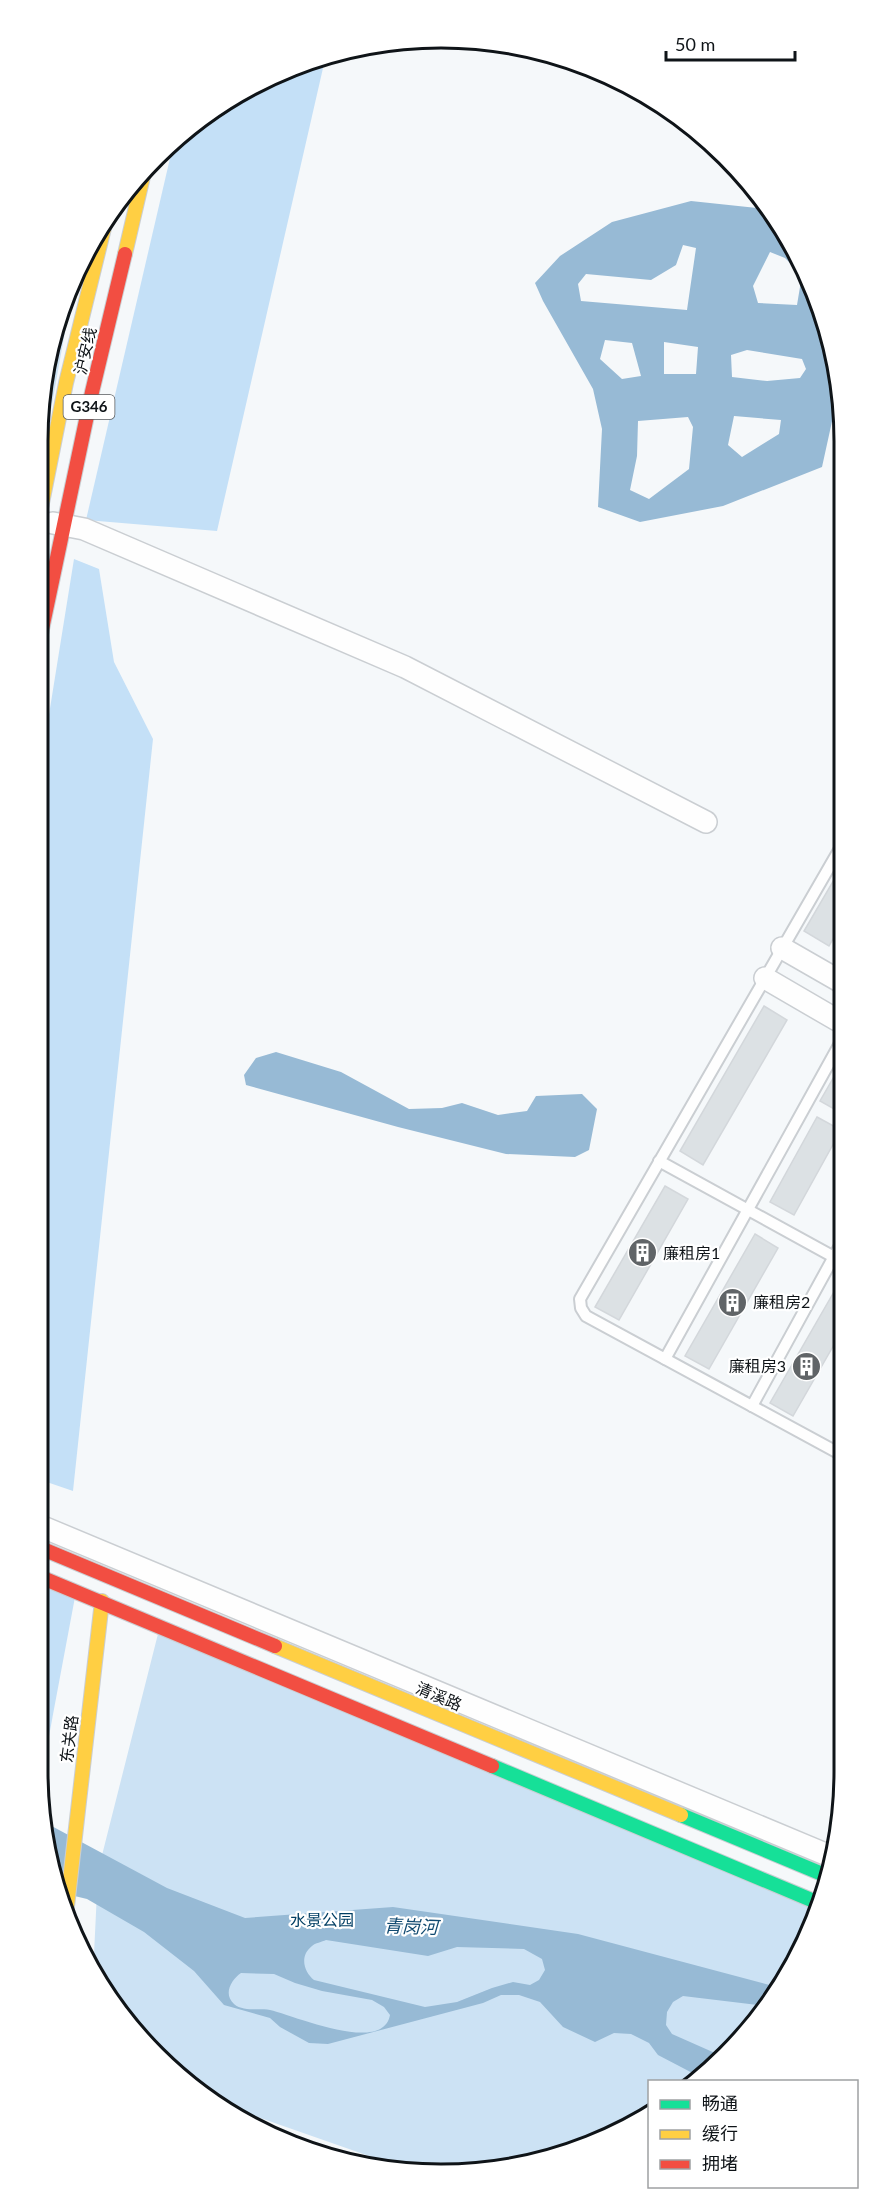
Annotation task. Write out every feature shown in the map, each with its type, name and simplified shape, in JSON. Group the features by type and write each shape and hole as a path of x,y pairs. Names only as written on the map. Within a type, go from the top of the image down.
{"main road":[{"name":"沪安线","path":"48,596 62,524 141,187"},
{"name":"沪安线","path":"48,472 66,383 99,247"},
{"name":"清溪路","path":"48,1551 821,1873"},
{"path":"48,1580 812,1900"},
{"name":"东关路","path":"68,1895 102,1602"}],"street":[{"path":"48,522 84,529 405,667 706,822"},
{"path":"782,948 834,977"},
{"path":"765,978 834,1018"},
{"path":"48,1529 825,1853"}],"lane":[{"path":"834,859 580,1299 581,1308 586,1316 752,1406 834,1447"},
{"path":"665,1359 834,1054"},
{"path":"659,1161 834,1258"},
{"path":"752,1406 834,1267"}],"green space":[{"path":"67,322 49,422 51,390"},
{"name":"水景公园","path":"160,1626 812,1900 781,1968 753,2010 719,2049 684,2080 648,2080 648,2105 591,2134 543,2151 492,2161 415,2163 375,2158 251,2114 202,2083 163,2049 129,2010 94,1955 98,1871"}],"shaded area":[{"path":"323,66 217,531 86,520 170,156 202,129 245,101 291,78"},
{"path":"74,559 99,569 114,662 153,739 73,1491 48,1482 48,721"},
{"path":"48,1587 75,1597 48,1741"}],"water":[{"path":"691,201 757,208 792,265 785,258 770,252 753,286 758,303 797,305 801,284 821,339 831,390 833,417 822,467 723,506 640,522 598,507 602,429 593,389 535,283 560,256 612,222","holes":["683,245 696,248 687,310 581,301 578,284 586,274 651,280 676,265","605,340 632,343 641,376 622,379 600,359","664,342 698,347 696,374 664,374","747,350 802,359 806,369 800,378 767,381 732,377 731,355","734,416 781,420 779,434 742,457 728,445","688,417 693,427 689,469 649,499 630,490 637,456 638,421"]},
{"path":"276,1052 341,1072 409,1109 442,1108 462,1103 498,1115 527,1111 536,1096 582,1094 597,1109 589,1150 575,1157 506,1154 246,1085 244,1075 256,1058"},
{"name":"青岗河","path":"52,1826 167,1888 245,1918 393,1907 578,1934 770,1985 757,2005 683,1996 673,2002 667,2012 666,2025 672,2034 715,2053 692,2073 658,2055 649,2043 631,2034 614,2033 595,2042 563,2027 540,2002 519,1995 501,1995 483,2003 328,2044 309,2043 280,2027 270,2018 224,2005 194,1971 144,1932 87,1899 68,1894 61,1873","holes":["326,1940 428,1956 457,1947 524,1949 542,1959 545,1970 539,1980 530,1985 513,1982 457,2002 425,2007 314,1980 304,1964 308,1950 313,1945","241,1973 274,1974 322,1991 372,2000 384,2007 390,2015 384,2026 372,2032 355,2032 316,2024 270,2010 242,2008 231,2000 229,1996 231,1983"]}],"building":[{"path":"834,880 834,937 829,946 804,931"},
{"path":"764,1006 787,1020 703,1165 680,1151"},
{"path":"834,1077 834,1109 820,1101"},
{"path":"817,1117 834,1126 834,1143 794,1215 770,1202"},
{"name":"廉租房1","path":"665,1186 688,1199 619,1320 595,1307"},
{"name":"廉租房2","path":"755,1234 778,1248 709,1369 685,1356"},
{"name":"廉租房3","path":"834,1292 834,1345 793,1416 770,1403"}],"traffic: fast":[{"path":"492,1766 812,1900"},
{"path":"681,1815 821,1873"}],"traffic: slow":[{"path":"125,254 140,189"},
{"path":"48,473 66,383 99,247"},
{"path":"68,1895 102,1601"},
{"path":"275,1646 681,1815"}],"traffic: jam":[{"path":"48,601 92,392 125,254"},
{"path":"48,1551 275,1646"},
{"path":"48,1580 492,1766"}],"place":[{"name":"廉租房1","path":"642,1253"},
{"name":"廉租房2","path":"732,1302"},
{"name":"廉租房3","path":"807,1366"}]}
